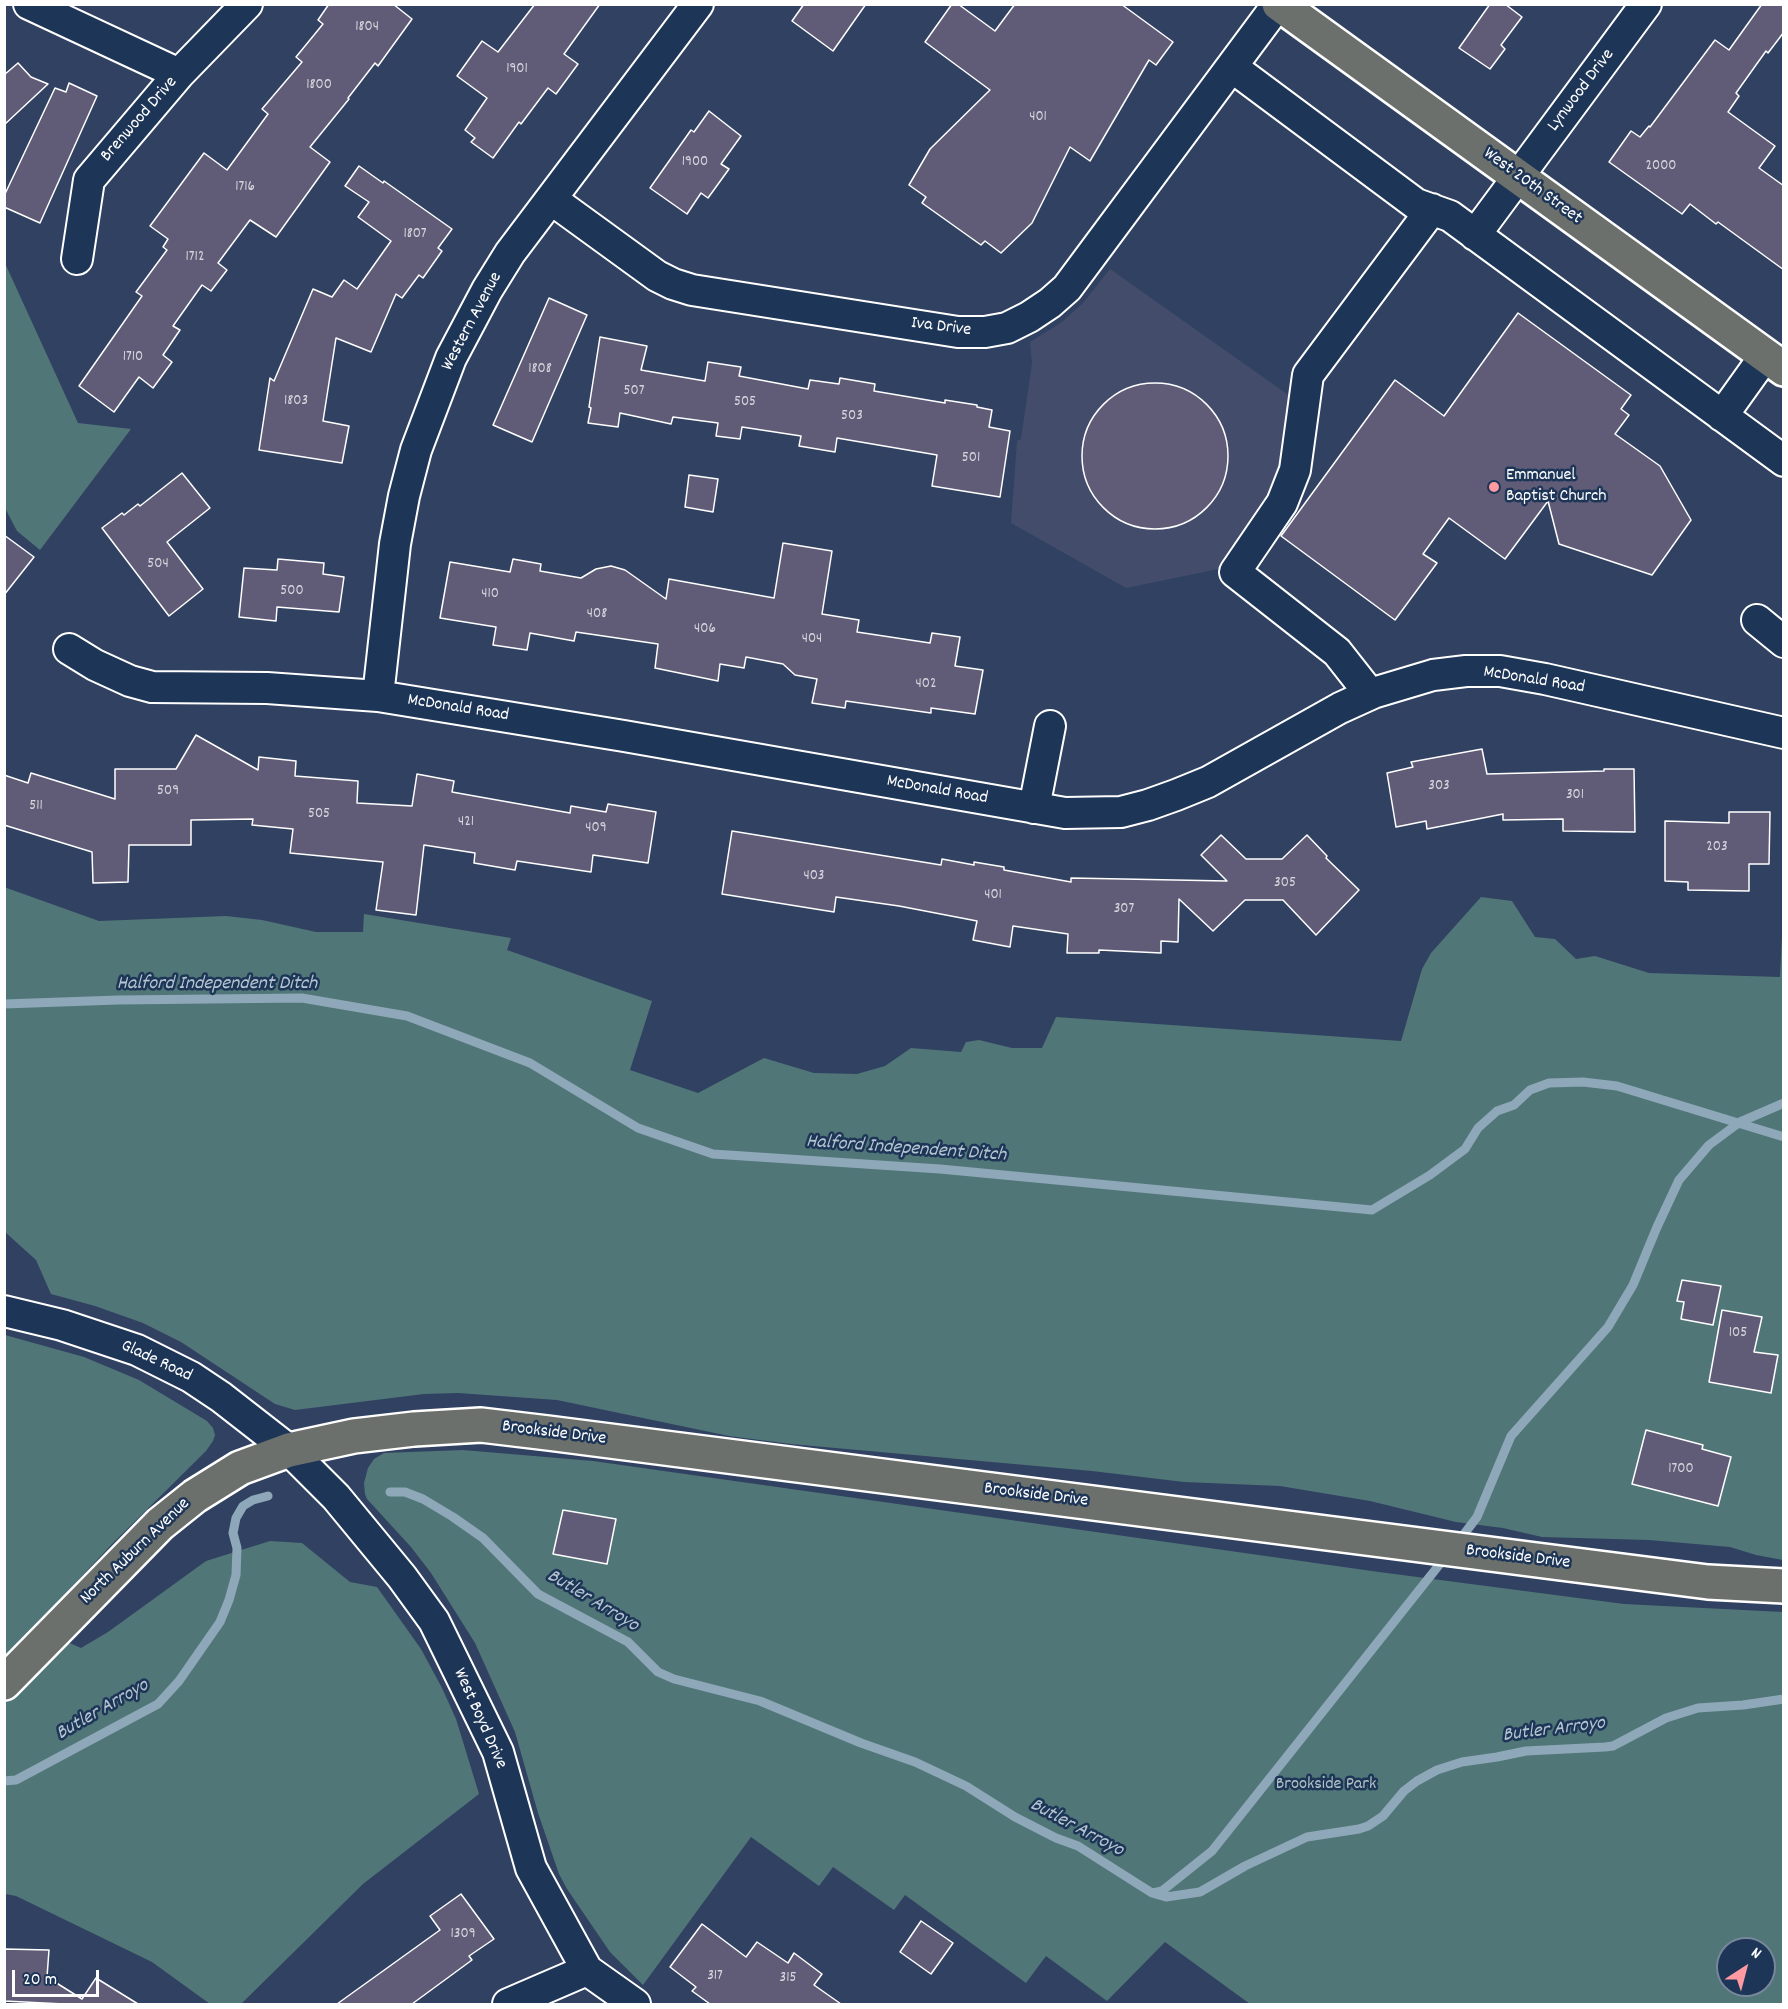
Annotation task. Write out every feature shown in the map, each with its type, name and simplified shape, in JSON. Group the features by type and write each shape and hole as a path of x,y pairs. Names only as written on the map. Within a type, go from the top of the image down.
{"main road":[{"name":"West 20th Street","path":"1279,4 1774,362"},
{"name":"Brookside Drive","path":"289,1450 354,1436 481,1425 1708,1582 1784,1586"},
{"name":"North Auburn Avenue","path":"4,1683 160,1524 195,1496 240,1468 289,1450"}],"street":[{"path":"29,4 179,74"},
{"name":"Brenwood Drive","path":"76,259 88,180 179,74 247,4"},
{"name":"Western Avenue","path":"378,696 395,544 404,496 416,450 451,358 468,322 510,253 698,4"},
{"name":"Iva Drive","path":"551,199 657,276 692,290 958,332 985,332 1007,328 1029,317 1067,288 1279,4"},
{"name":"Lynwood Drive","path":"1476,235 1646,4"},
{"path":"1232,67 1416,204 1450,216 1784,461"},
{"path":"1370,694 1336,652 1235,573 1282,503 1294,470 1308,375 1432,209"},
{"path":"1722,416 1774,362"},
{"path":"1757,620 1784,642"},
{"name":"McDonald Road","path":"69,649 95,665 130,681 152,687 267,687 378,696 636,738 1065,813 1120,812 1148,806 1208,782 1340,708 1370,694 1433,675 1466,671 1500,671 1545,679 1784,733"},
{"path":"1034,808 1050,726"},
{"name":"Glade Road","path":"4,1311 62,1324 137,1350 191,1377 221,1397 289,1450"},
{"name":"West Boyd Drive","path":"289,1450 336,1497 402,1577 434,1621 498,1752 531,1868 587,1970 634,2004"},
{"path":"508,2004 587,1970"}],"shaded area":[{"path":"1110,269 1294,399 1287,479 1228,567 1126,588 1011,523 1017,441 1021,439 1032,363 1030,342 1062,322 1083,303"}],"green space":[{"path":"4,261 78,423 131,429 40,550 17,531 5,508"},
{"path":"4,887 99,921 226,916 262,920 316,932 363,932 364,914 511,938 507,950 652,1001 630,1070 698,1093 764,1058 814,1073 857,1074 885,1066 911,1048 961,1052 966,1042 979,1040 1012,1048 1042,1048 1056,1017 1401,1041 1422,969 1431,953 1481,897 1512,901 1535,937 1555,939 1576,959 1595,956 1649,973 1780,977 1783,917 1783,1560 1730,1547 1649,1540 1542,1537 1503,1528 1456,1522 1370,1501 1280,1486 1184,1482 729,1436 557,1400 458,1393 424,1394 295,1410 275,1404 181,1342 143,1323 51,1294 36,1260 5,1232"},
{"path":"5,1335 84,1357 139,1380 207,1421 215,1435 206,1451 112,1544 5,1658"},
{"name":"Brookside Park","path":"463,1450 593,1461 1379,1572 1624,1604 1783,1612 1783,2004 1250,2004 1165,1942 1107,2001 1046,1956 1026,1983 905,1895 894,1910 833,1867 819,1886 751,1837 643,1985 610,1952 559,1874 538,1813 515,1732 475,1643 431,1573 411,1547 367,1499 364,1483 368,1468 374,1459 384,1453"},
{"path":"270,1541 302,1543 350,1582 377,1587 421,1649 442,1688 456,1719 479,1794 363,1884 241,2004 210,2004 152,1962 16,1896 5,1894 4,1703 65,1641 81,1648 108,1632 206,1561"}],"building":[{"path":"329,4 393,4 412,19 378,66 375,63 310,147 330,162 276,237 250,220 218,263 227,270 211,291 202,285 173,326 180,330 163,355 172,362 153,388 139,377 114,412 79,386 142,296 136,292 167,250 163,247 168,239 150,226 204,153 227,170 268,114 262,109 302,62 296,57 323,24 318,20"},
{"path":"535,4 600,4 564,54 578,64 556,94 548,88 493,158 471,142 475,138 465,130 487,98 457,76 482,41 498,52"},
{"path":"804,4 866,4 833,51 792,21"},
{"path":"952,4 958,4 995,31 1015,4 1121,4 1173,42 1156,65 1149,60 1090,161 1070,147 1032,223 1001,253 985,241 981,245 922,203 926,197 909,185 930,149 990,90 925,42"},
{"path":"1490,4 1505,4 1522,17 1501,45 1505,49 1490,69 1459,48"},
{"path":"1762,4 1784,4 1784,32 1768,53 1766,51 1736,93 1739,96 1728,112 1775,146 1759,168 1784,186 1784,270 1690,204 1682,214 1609,162 1631,131 1640,137 1650,127 1715,40 1729,50"},
{"path":"18,63 31,77 48,84 4,125 4,75"},
{"path":"69,83 97,96 40,223 4,207 4,196 55,88 66,92"},
{"path":"709,111 741,136 721,164 729,169 708,198 701,193 687,214 650,188 691,130 694,132"},
{"path":"359,166 452,229 438,248 442,251 423,278 419,275 402,298 396,294 371,352 336,338 323,421 349,426 342,463 259,450 270,378 274,381 313,289 332,297 344,280 357,289 391,241 358,217 369,202 345,186"},
{"path":"549,298 587,315 532,442 493,425"},
{"name":"Emmanuel Baptist Church","path":"1518,313 1631,395 1621,409 1629,415 1615,434 1660,466 1691,520 1652,575 1559,544 1548,501 1505,559 1449,518 1423,554 1437,563 1395,620 1281,536 1395,380 1444,416"},
{"path":"600,337 647,346 641,370 705,381 708,362 741,367 739,376 808,389 810,380 839,384 840,378 875,384 874,391 945,403 945,400 977,405 977,407 992,410 989,427 1010,431 1000,497 932,486 937,455 837,438 835,452 799,446 801,436 742,427 740,439 716,436 718,423 673,417 671,424 620,413 618,427 588,423"},
{"path":"1155,383 1183,388 1207,404 1223,428 1228,456 1223,484 1207,508 1183,524 1155,529 1127,524 1103,508 1087,484 1082,456 1087,428 1103,404 1127,388"},
{"path":"182,473 210,508 167,542 203,589 169,616 102,528 122,513 124,515 138,504 140,506"},
{"path":"689,475 718,479 713,512 685,507"},
{"path":"4,535 34,557 4,595"},
{"path":"783,543 832,551 822,614 859,620 857,632 930,643 932,633 960,637 955,666 983,670 975,714 931,708 931,713 846,701 845,708 812,703 817,679 795,675 783,664 746,657 744,668 720,664 718,681 655,668 658,644 576,632 574,641 530,633 527,650 493,645 496,627 440,618 450,562 510,572 513,559 541,564 540,571 581,578 596,569 611,566 625,570 666,599 669,579 774,598"},
{"path":"278,559 324,563 323,574 344,577 339,612 277,607 276,621 239,617 244,568 277,570"},
{"path":"196,735 258,770 259,757 296,761 295,776 358,781 357,803 412,806 417,774 454,781 452,792 570,813 571,806 606,812 608,804 656,812 648,863 593,855 591,872 517,861 515,870 474,863 475,853 424,845 416,915 376,910 383,862 290,853 293,829 252,825 253,819 191,820 191,845 129,845 128,882 93,883 92,852 4,825 4,775 28,783 31,773 115,799 115,769 176,769"},
{"path":"1482,749 1487,774 1634,769 1635,832 1563,831 1563,819 1503,820 1503,814 1427,829 1426,821 1396,827 1387,773 1413,767 1411,762"},
{"path":"1729,812 1770,812 1769,864 1749,864 1749,891 1688,890 1688,882 1665,881 1665,821 1729,823"},
{"path":"732,831 941,865 942,859 974,865 974,862 1071,882 1071,878 1227,881 1201,855 1221,835 1246,859 1282,859 1307,835 1327,856 1326,858 1359,890 1316,935 1283,900 1245,900 1213,931 1179,899 1178,942 1161,941 1161,953 1099,950 1099,953 1067,953 1068,934 1013,926 1010,947 973,940 977,921 899,906 836,897 834,912 722,894"},
{"path":"1682,1280 1721,1286 1713,1325 1681,1319 1684,1302 1677,1301"},
{"path":"1722,1310 1762,1317 1754,1352 1778,1355 1771,1393 1709,1382"},
{"path":"1646,1430 1703,1445 1702,1449 1731,1457 1718,1506 1632,1484"},
{"path":"563,1510 616,1519 607,1564 553,1554"},
{"path":"461,1894 494,1939 469,1956 472,1960 412,2004 337,2004 440,1930 430,1916"},
{"path":"921,1921 953,1943 931,1974 900,1952"},
{"path":"702,1924 746,1957 757,1942 788,1963 794,1953 822,1974 814,1985 841,2004 710,2004 692,1991 696,1987 670,1967"},
{"path":"4,1949 49,1950 47,1977 82,1999 96,1978 138,2004 4,2001"}],"waterway":[{"name":"Halford Independent Ditch","path":"4,1004 302,998 407,1016 530,1063 638,1128 713,1154 940,1169 1372,1210 1430,1175 1465,1149 1478,1128 1497,1111 1514,1105 1530,1090 1549,1083 1583,1082 1617,1086 1784,1137"},
{"path":"1458,1542 1477,1517 1511,1436 1608,1327 1633,1285 1679,1180 1709,1145 1740,1122 1784,1103"},
{"name":"Butler Arroyo","path":"390,1492 405,1492 423,1499 453,1517 483,1538 538,1594 628,1642 658,1672 674,1679 760,1701 861,1743 915,1762 966,1786 1015,1817 1056,1838 1078,1846 1152,1893 1166,1897 1200,1892 1245,1866 1307,1837 1368,1826 1383,1816 1404,1791 1437,1770 1462,1762 1526,1751 1613,1746 1666,1718 1698,1708 1784,1699"},
{"name":"Butler Arroyo","path":"4,1781 16,1780 158,1704 179,1681 220,1622 236,1575 237,1548 233,1533 236,1518 243,1506 253,1500 268,1496"},
{"path":"1153,1893 1162,1891 1212,1851 1447,1555"}],"place":[{"name":"Emmanuel Baptist Church","path":"1494,487"}]}
